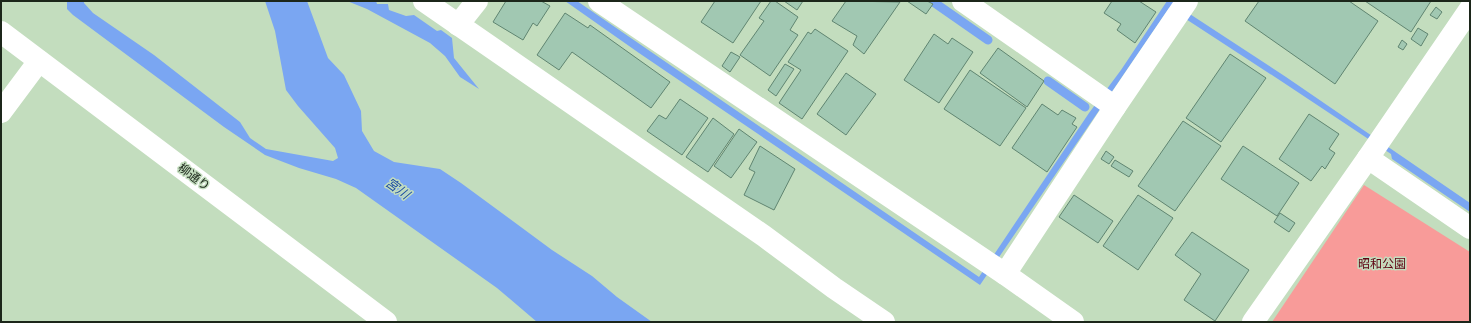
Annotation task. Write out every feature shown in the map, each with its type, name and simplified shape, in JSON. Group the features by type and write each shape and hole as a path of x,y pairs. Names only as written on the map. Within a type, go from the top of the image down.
{"street":[{"path":"424,1 764,236 834,288 884,322"},
{"path":"458,25 477,1"},
{"path":"599,1 1005,274 1073,322"},
{"path":"963,1 1115,107"},
{"path":"1005,274 1187,1"},
{"path":"1253,322 1470,9"},
{"name":"柳通り","path":"1,32 386,322"},
{"path":"1,112 39,61"},
{"path":"1368,158 1470,228"}],"green space":[{"name":"昭和公園","path":"1364,185 1470,252 1470,322 1272,322"}],"water":[{"name":"宮川","path":"67,1 84,1 93,13 154,55 240,122 250,138 266,149 333,161 338,158 335,148 286,90 275,31 265,1 307,1 328,58 344,75 361,111 362,131 374,151 394,162 440,169 552,250 592,276 617,297 652,322 537,322 497,288 356,188 336,179 299,168 265,155 224,127 73,15 67,9"},
{"path":"347,1 376,1 377,4 388,4 389,10 406,16 414,15 437,31 441,30 452,38 454,58 479,89 460,77 445,56 430,43 367,9"},
{"path":"565,1 577,1 979,277 1089,113 1121,70 1167,1 1174,1 1173,3 1286,77 1470,203 1470,212 1392,159 1391,154 1169,8 980,285"}],"building":[{"path":"506,1 541,1 550,6 537,26 533,23 523,40 493,22"},
{"path":"715,1 761,1 733,43 701,22"},
{"path":"771,1 775,1 798,17 790,30 798,35 770,76 740,55 764,21 759,18"},
{"path":"784,1 803,1 797,10"},
{"path":"846,1 900,2 864,54 853,45 857,36 832,21"},
{"path":"907,1 927,1 933,4 926,14"},
{"path":"1112,1 1139,1 1156,12 1135,43 1117,30 1121,24 1104,13"},
{"path":"1259,1 1349,1 1378,21 1335,84 1245,21"},
{"path":"1365,1 1431,1 1411,32"},
{"path":"1436,7 1442,12 1437,19 1430,15"},
{"path":"565,13 588,28 590,25 670,82 651,108 572,52 559,70 537,55"},
{"path":"1418,28 1428,34 1421,46 1411,39"},
{"path":"815,29 848,51 802,119 779,103 801,70 788,62 808,32 811,34"},
{"path":"934,34 948,44 952,38 973,52 939,103 904,80"},
{"path":"1402,40 1407,44 1403,50 1398,47"},
{"path":"998,48 1044,81 1027,107 980,73"},
{"path":"731,52 740,57 730,72 722,66"},
{"path":"1230,54 1266,78 1221,142 1186,118"},
{"path":"785,64 794,69 776,96 768,90"},
{"path":"970,70 1026,108 1000,146 944,109"},
{"path":"846,73 876,94 846,135 817,114"},
{"path":"680,99 708,118 682,155 647,131 659,115 666,119"},
{"path":"1042,104 1058,115 1062,110 1076,118 1072,124 1077,127 1047,172 1012,148"},
{"path":"1309,114 1339,134 1329,149 1335,153 1325,169 1322,166 1311,181 1279,159"},
{"path":"713,118 734,134 708,172 686,157"},
{"path":"1183,121 1221,146 1175,211 1138,186"},
{"path":"739,129 757,142 731,178 714,166"},
{"path":"760,146 795,169 774,210 744,195 755,172 749,169"},
{"path":"1243,146 1299,183 1277,216 1221,179"},
{"path":"1106,151 1114,157 1109,164 1101,159"},
{"path":"1115,160 1133,171 1129,177 1111,166"},
{"path":"1074,195 1113,221 1098,243 1059,217"},
{"path":"1138,195 1173,218 1138,270 1103,246"},
{"path":"1280,213 1295,223 1289,232 1274,222"},
{"path":"1192,232 1249,270 1215,321 1184,300 1201,274 1175,255"}],"waterway":[{"path":"932,1 988,40"},
{"path":"1048,81 1085,107"}]}
